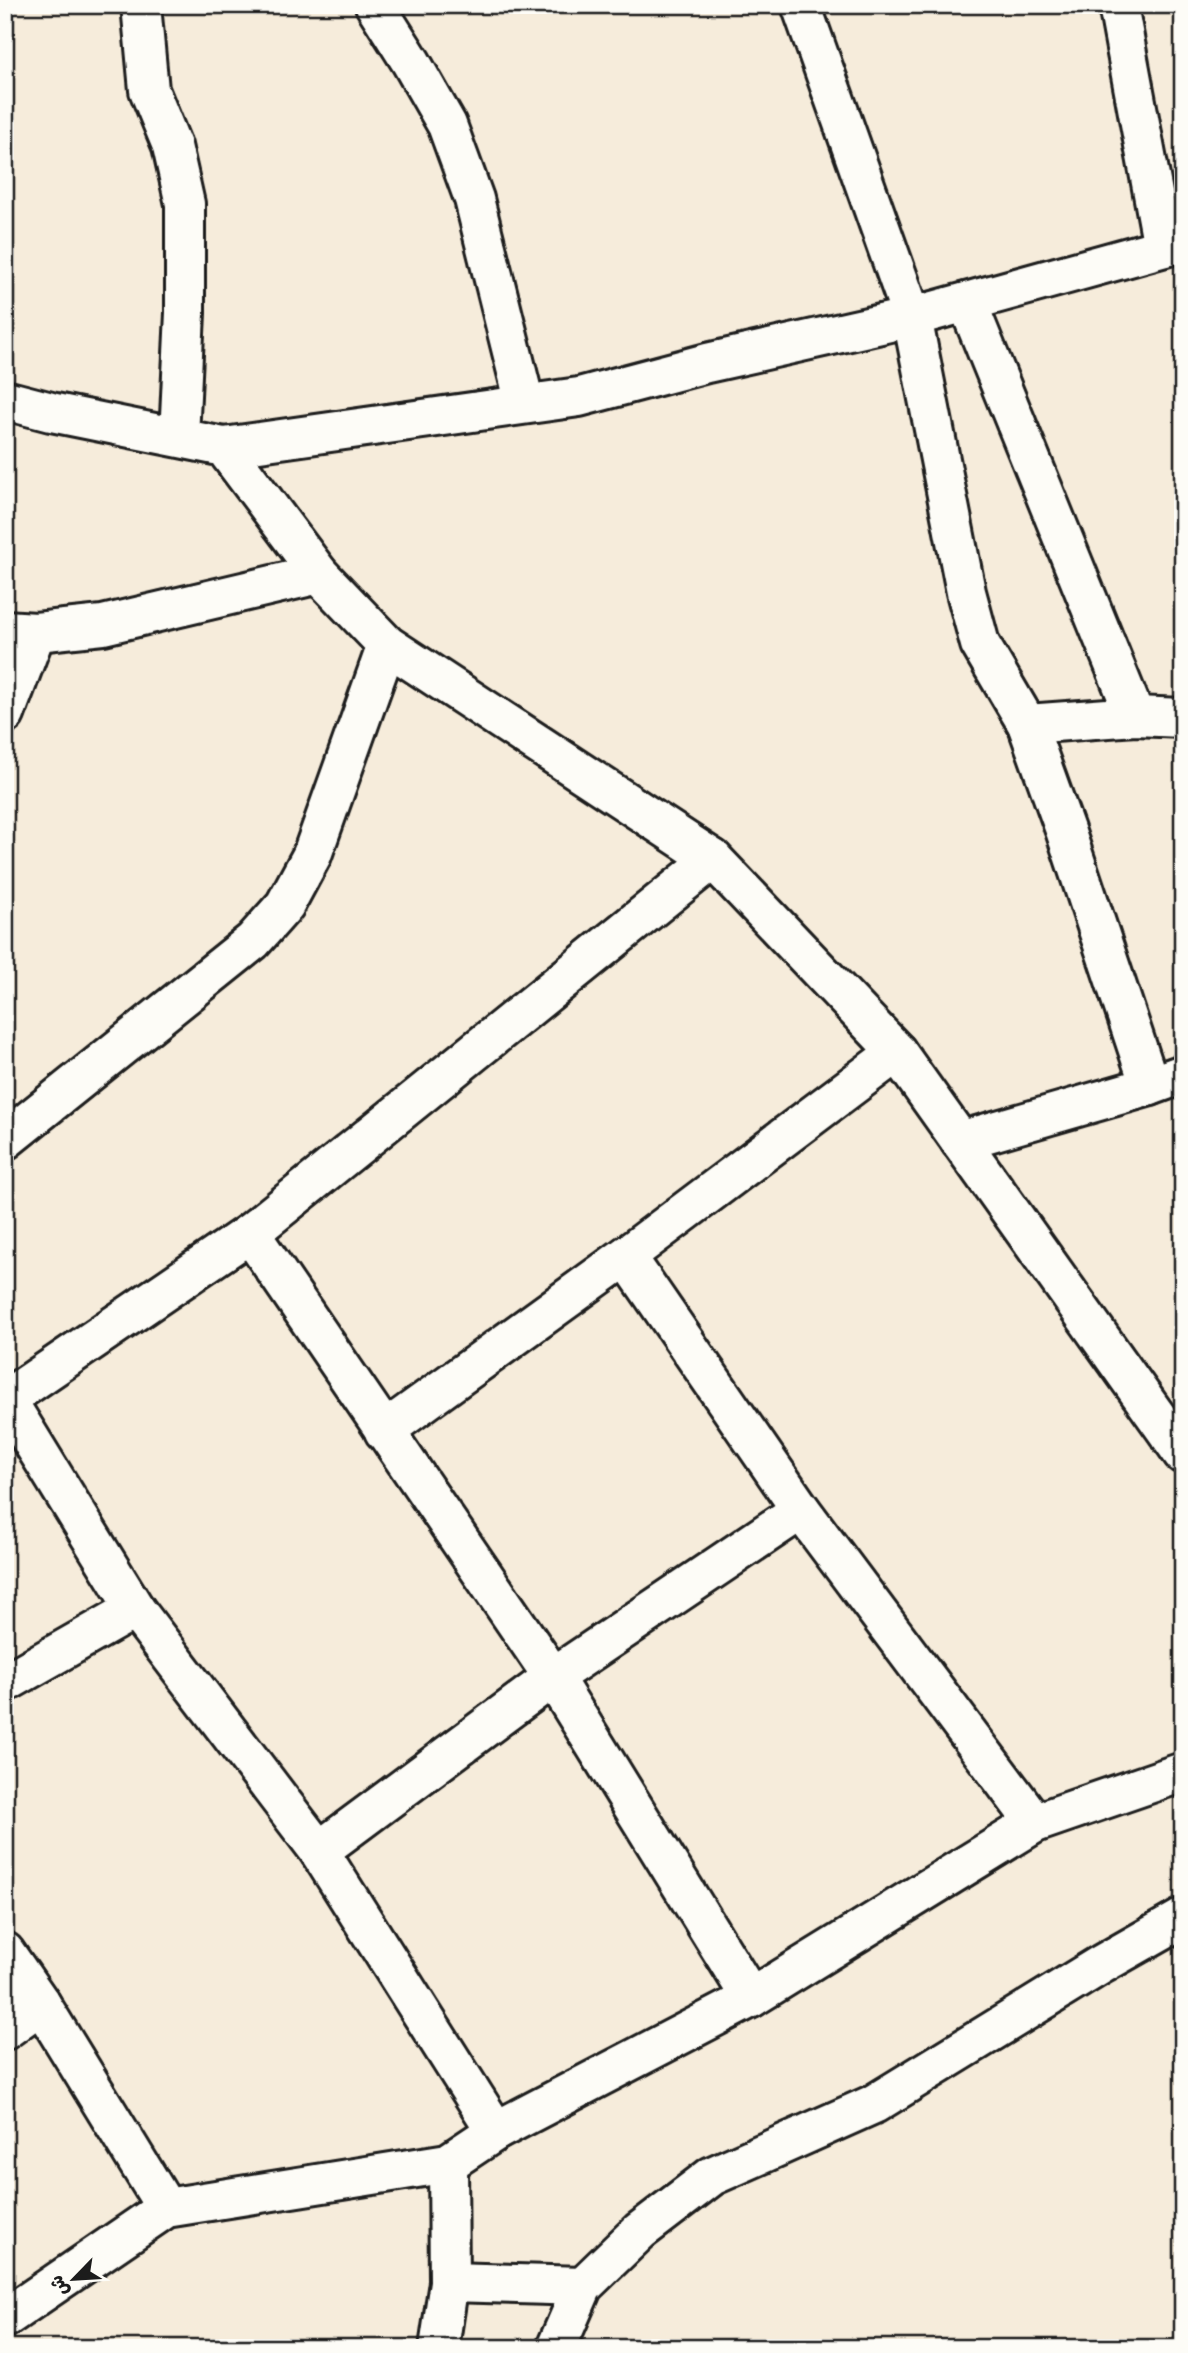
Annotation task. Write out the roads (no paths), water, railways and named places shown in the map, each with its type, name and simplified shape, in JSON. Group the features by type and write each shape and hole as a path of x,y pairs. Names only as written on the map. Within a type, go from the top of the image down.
{"street":[{"path":"141,5 149,90 172,146 185,204 185,313 178,438"},
{"path":"375,5 447,125 474,199 525,404"},
{"path":"801,5 912,317 966,592 980,643 1027,723 1065,830 1166,1080 960,1140"},
{"path":"5,400 51,412 224,446 579,397 707,363 967,303 1173,245 1118,5"},
{"path":"967,303 1135,716"},
{"path":"224,446 318,574 387,645 713,859 897,1052 1183,1454"},
{"path":"5,714 21,631 103,625 318,574"},
{"path":"5,1140 253,941 285,905 312,855 387,645"},
{"path":"1027,723 1135,716 1183,718"},
{"path":"496,2131 318,1851 135,1609 6,1399 250,1233 713,859"},
{"path":"384,1431 626,1256 897,1052"},
{"path":"250,1233 553,1677 751,1998"},
{"path":"626,1256 801,1510 1035,1823"},
{"path":"318,1851 553,1677 801,1510"},
{"path":"5,1683 135,1609"},
{"path":"5,2318 166,2208 448,2163 496,2131 751,1998 1035,1823 1183,1772"},
{"path":"556,2348 583,2286 640,2231 712,2176 874,2104 1183,1917"},
{"path":"5,1952 41,2004 166,2208"},
{"path":"5,2030 41,2004"},
{"path":"439,2348 449,2282 448,2163"},
{"path":"449,2282 583,2286"}]}
